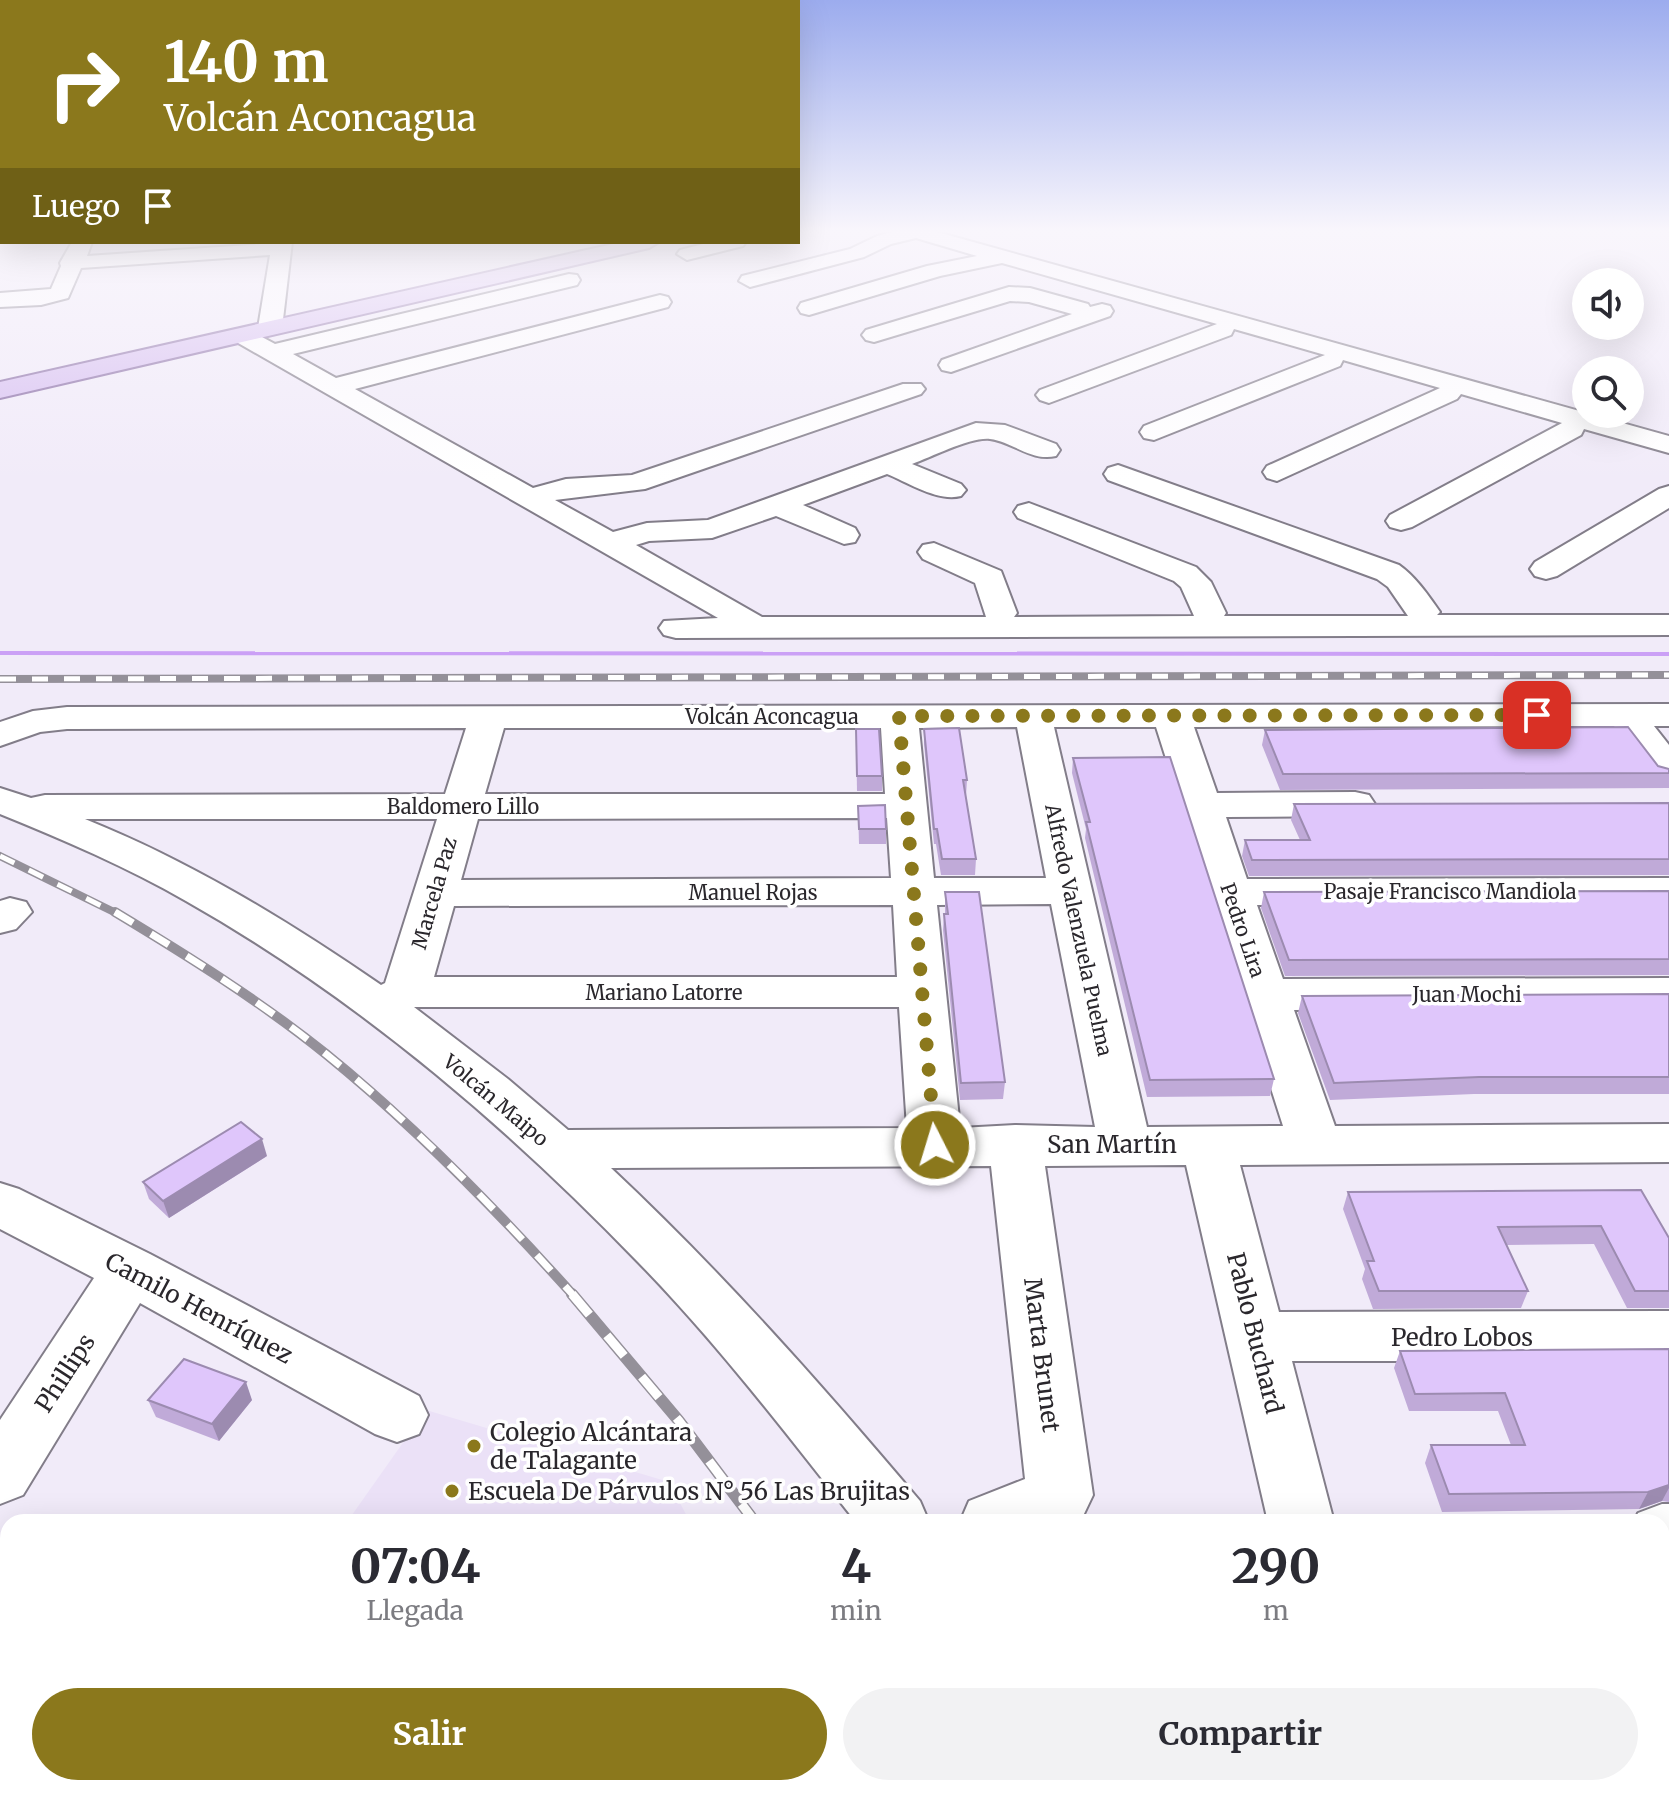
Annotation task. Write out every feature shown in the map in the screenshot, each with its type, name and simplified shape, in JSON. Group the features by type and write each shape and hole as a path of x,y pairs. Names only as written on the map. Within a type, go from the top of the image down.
{"main road":[{"path":"272,340 373,314"},
{"path":"0,390 241,335"}],"street":[{"path":"272,340 275,314"},
{"path":"241,335 272,340 402,314"},
{"path":"335,386 614,314"},
{"path":"874,335 944,314"},
{"path":"951,365 1072,324 1092,314"},
{"path":"1170,314 1669,457"},
{"path":"1202,314 1669,445"},
{"path":"1049,395 1223,330"},
{"path":"272,340 335,386 746,621 1000,613 1669,611"},
{"path":"1154,432 1331,361"},
{"path":"531,497 566,488 635,483 912,389"},
{"path":"1277,472 1448,394"},
{"path":"611,542 647,532 712,529 887,464 978,424 1046,450"},
{"path":"1401,521 1571,429"},
{"path":"887,464 951,490"},
{"path":"1118,474 1388,572 1399,580 1423,612"},
{"path":"1546,569 1669,495"},
{"path":"777,505 844,535"},
{"path":"1029,512 1185,574 1195,582 1209,613"},
{"path":"934,552 990,578 1000,613"},
{"path":"677,621 1669,625"},
{"path":"1625,715 1664,793"},
{"name":"Volcán Aconcagua","path":"0,735 33,722 67,718 1669,715"},
{"path":"899,716 935,1145"},
{"name":"Alfredo Valenzuela Puelma","path":"1033,716 1125,1144"},
{"name":"Pedro Lira","path":"1171,716 1315,1144"},
{"name":"Marcela Paz","path":"391,999 434,893 488,717"},
{"name":"Baldomero Lillo","path":"10,804 907,806"},
{"name":"Volcán Maipo","path":"10,804 73,826 214,899 289,945 391,999 454,1063 554,1149 643,1232 734,1326 889,1514"},
{"path":"1201,805 1388,804"},
{"name":"Manuel Rojas","path":"434,893 1071,891"},
{"name":"Pasaje Francisco Mandiola","path":"1230,892 1669,891"},
{"name":"Mariano Latorre","path":"391,999 922,992"},
{"name":"Juan Mochi","path":"1265,995 1669,993"},
{"name":"San Martín","path":"554,1149 1015,1144 1669,1143"},
{"name":"Marta Brunet","path":"1013,1514 1060,1495 1015,1144"},
{"name":"Pablo Buchard","path":"1208,1144 1299,1514"},
{"name":"Camilo Henríquez","path":"0,1204 130,1270 397,1415"},
{"name":"Phillips","path":"0,1475 130,1270"},
{"name":"Pedro Lobos","path":"1256,1337 1669,1336"}],"shaded area":[{"name":"Colegio Alcántara de Talagante","path":"426,1410 669,1482 686,1514 353,1514"}],"building":[{"path":"1628,727 1658,766 1669,769 1669,773 1283,774 1265,730"},
{"path":"959,728 967,780 963,780 976,859 942,859 937,829 934,829 924,729"},
{"path":"856,729 879,729 882,776 857,776"},
{"path":"1170,757 1274,1079 1150,1080 1073,758"},
{"path":"1669,803 1669,859 1252,860 1245,840 1310,840 1294,804"},
{"path":"885,805 886,829 859,829 858,806"},
{"path":"1669,891 1669,959 1289,960 1264,892"},
{"path":"945,892 979,892 1005,1082 961,1083 944,914 948,914"},
{"path":"1669,994 1669,1077 1479,1077 1334,1083 1302,996"},
{"path":"241,1122 262,1139 163,1201 143,1182"},
{"path":"1641,1190 1669,1238 1669,1291 1635,1291 1601,1226 1498,1227 1528,1291 1379,1291 1367,1261 1374,1261 1348,1192"},
{"path":"1669,1349 1669,1485 1648,1492 1449,1494 1431,1445 1525,1445 1505,1393 1415,1394 1400,1351"},
{"path":"184,1359 246,1382 212,1424 148,1400"}],"waterway":[{"path":"0,653 1669,654"}],"railway":[{"path":"0,679 1669,675"},
{"path":"0,856 118,914"},
{"path":"115,912 249,997 326,1054 455,1170 574,1296"},
{"path":"572,1294 679,1421 749,1514"}],"place":[{"name":"Colegio Alcántara de Talagante","path":"474,1446"},
{"name":"Escuela De Párvulos N° 56 Las Brujitas","path":"452,1491"}],"route":[{"path":"935,1145 899,716 1537,715"}]}
